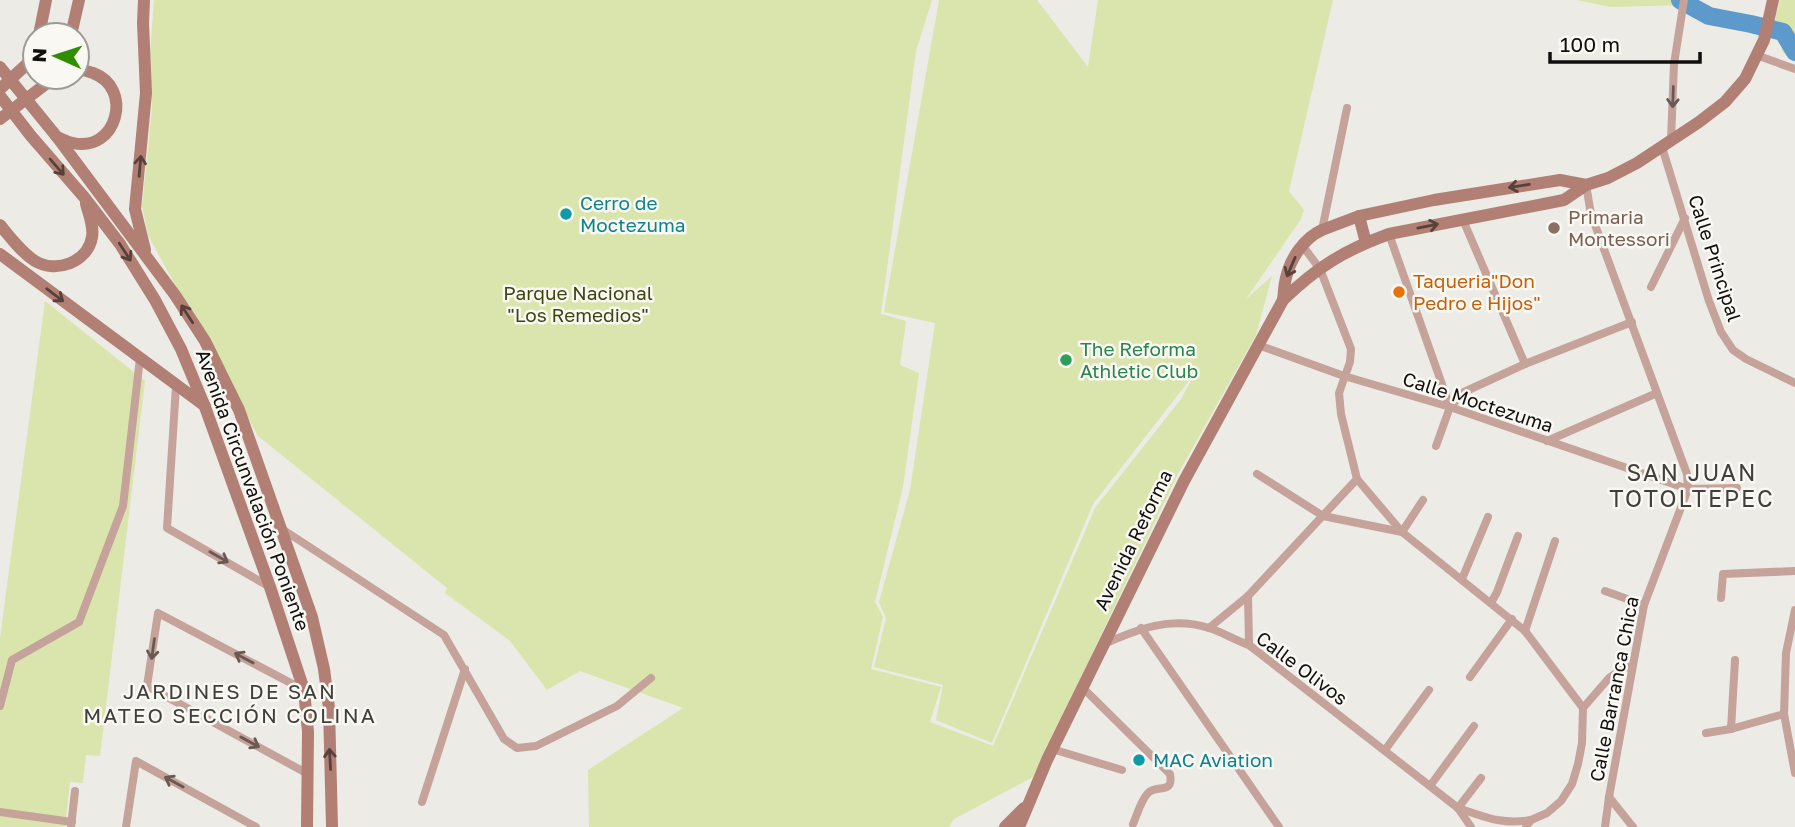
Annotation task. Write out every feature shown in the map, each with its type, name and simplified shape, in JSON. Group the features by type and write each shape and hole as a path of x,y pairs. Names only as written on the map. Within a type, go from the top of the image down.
{"main road":[{"path":"74,21 79,0"},
{"path":"144,0 146,93 135,209 147,257"},
{"path":"41,21 45,1"},
{"name":"Avenida Reforma","path":"1019,827 1052,749 1184,481 1283,300 1299,284 1339,256 1389,234 1564,200 1586,185 1608,178 1637,163 1725,102 1745,79 1764,40 1772,7"},
{"name":"Avenida Circunvalación Poniente","path":"0,67 53,132 175,295 205,341 239,410 312,617 324,669 329,708 332,827"},
{"path":"0,89 21,70"},
{"path":"53,132 74,143 87,143 99,139 114,124 117,111 115,96 109,83 91,72"},
{"path":"0,119 37,91"},
{"name":"Avenida Circunvalación Poniente","path":"0,96 120,244 155,300 181,349 205,407 270,587 304,690 308,732 307,827"},
{"name":"Avenida Reforma","path":"1283,300 1286,276 1294,257 1302,246 1322,230 1359,216 1434,200 1560,180 1586,185"},
{"path":"0,225 35,261 56,267 69,264 89,248 92,238 93,227 84,197"},
{"path":"1359,216 1366,243"},
{"path":"0,254 205,407"},
{"name":"Avenida Reforma","path":"1005,827 1029,803"}],"street":[{"name":"Calle Principal","path":"1683,3 1667,143 1709,301 1721,332 1733,350 1795,383"},
{"path":"1756,55 1795,69"},
{"path":"1322,230 1347,108"},
{"path":"1586,185 1591,214 1687,474 1688,489"},
{"path":"1651,287 1685,218"},
{"path":"1463,220 1525,364"},
{"path":"1389,234 1450,407"},
{"path":"1302,246 1320,269 1350,349 1349,362 1339,393 1341,414 1357,479 1402,532 1525,631 1583,708 1582,743 1572,785 1561,801 1529,824"},
{"path":"1436,446 1450,407 1464,392 1525,364 1632,322"},
{"name":"Calle Moctezuma","path":"1258,345 1344,376 1450,407 1688,489 1737,488"},
{"path":"0,706 12,660 79,622 123,506 140,358"},
{"path":"176,386 167,528 270,587"},
{"path":"1547,441 1657,393"},
{"path":"1257,474 1323,516 1402,532"},
{"path":"1209,628 1248,596 1357,479"},
{"name":"Calle Barranca Chica","path":"1605,827 1644,606 1688,489"},
{"path":"1402,532 1423,500"},
{"path":"1462,579 1488,517"},
{"path":"279,528 444,635 504,739 517,748 536,746 617,706 651,678"},
{"path":"1491,603 1518,536"},
{"path":"1525,631 1555,541"},
{"path":"1721,598 1723,574 1795,571"},
{"path":"1605,591 1644,606"},
{"path":"1248,596 1248,645"},
{"path":"1795,610 1784,714 1791,731 1795,773"},
{"path":"304,690 158,613 147,686 308,774"},
{"path":"1470,677 1512,619"},
{"name":"Calle Olivos","path":"1104,644 1141,628 1190,624 1209,628 1248,645 1458,808 1471,827"},
{"path":"1141,628 1279,827"},
{"path":"1731,729 1735,660"},
{"path":"1583,708 1609,678 1632,666"},
{"path":"422,802 465,669"},
{"path":"1082,687 1170,774 1169,785 1147,794 1133,824"},
{"path":"1385,750 1429,690"},
{"path":"1706,733 1784,714"},
{"path":"1430,786 1474,726"},
{"path":"1052,749 1122,770"},
{"path":"126,827 136,761 256,827"},
{"path":"1458,808 1481,778"},
{"path":"0,812 71,825 75,791"},
{"path":"1609,797 1633,827"},
{"name":"Calle Olivos","path":"1458,808 1503,822 1529,824"}],"green space":[{"name":"Parque Nacional \"Los Remedios\"","path":"154,0 932,0 916,51 881,314 906,321 900,365 919,373 903,487 875,602 883,617 871,669 941,687 930,722 993,746 1095,508 1181,399 1195,373 1093,504 992,743 936,720 943,685 874,667 886,618 879,602 910,490 935,323 884,312 939,0 1037,0 1088,67 1098,0 1333,0 1289,191 1304,210 1301,219 1246,299 1272,276 1256,335 1178,474 1033,777 954,819 949,827 589,827 588,770 683,708 580,671 547,690 510,641 445,593 447,588 258,436 148,235 142,206 152,108 150,54"},
{"path":"1577,0 1695,0 1691,5 1610,7"},
{"path":"1780,0 1795,0 1795,59 1783,53 1774,23"},
{"path":"45,301 145,381 100,756 86,755 83,783 70,782 65,827 0,827 0,638"}],"waterway":[{"path":"1680,0 1709,16 1783,32 1795,52"}],"place":[{"name":"Cerro de Moctezuma","path":"566,214"},
{"name":"Primaria Montessori","path":"1554,228"},
{"name":"Taqueria\"Don Pedro e Hijos\"","path":"1399,292"},
{"name":"The Reforma Athletic Club","path":"1066,360"},
{"name":"MAC Aviation","path":"1139,760"}],"district":[{"name":"SAN JUAN TOTOLTEPEC","path":"1692,486"},
{"name":"JARDINES DE SAN MATEO SECCIÓN COLINA","path":"230,704"}]}
